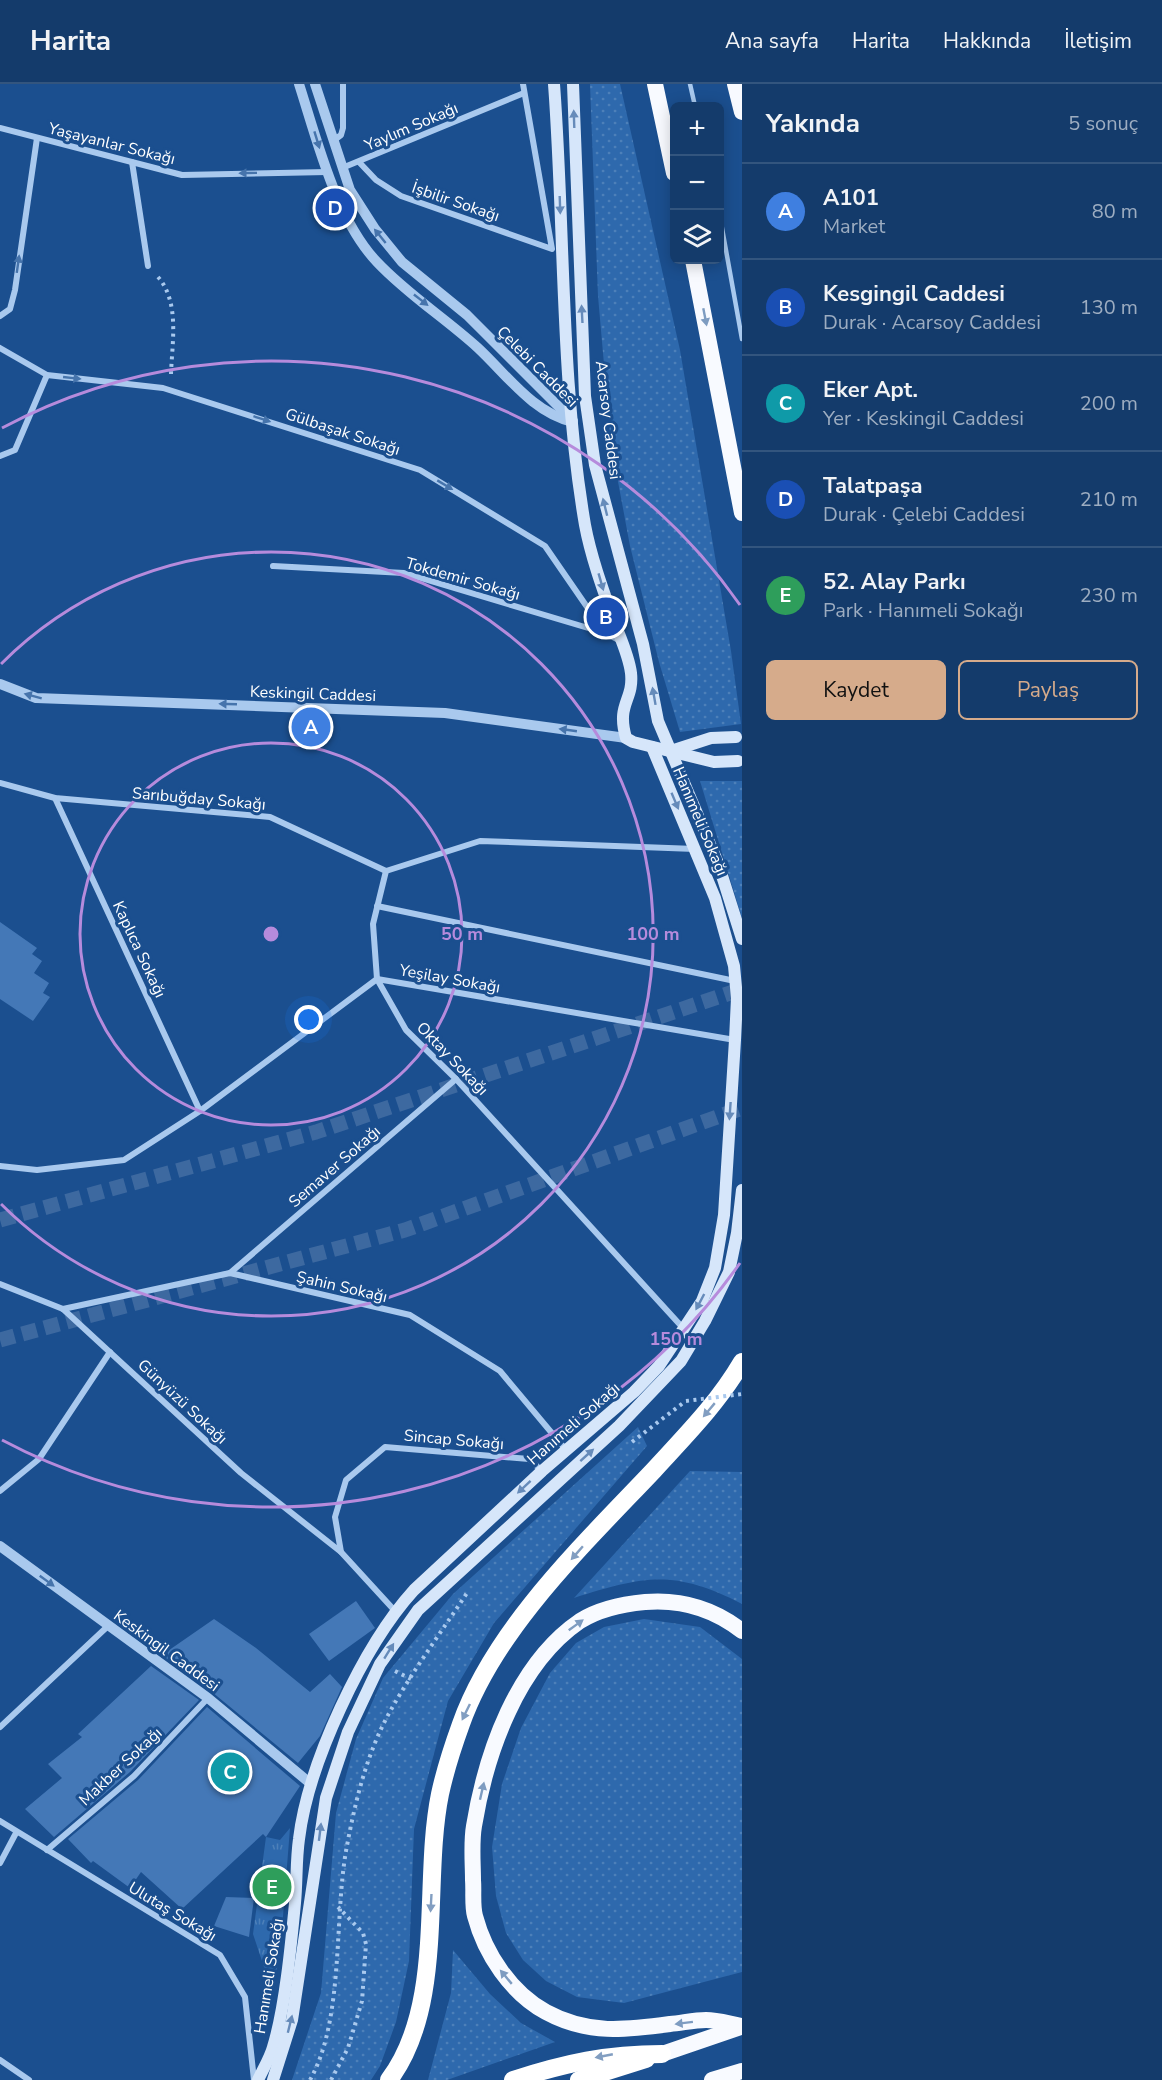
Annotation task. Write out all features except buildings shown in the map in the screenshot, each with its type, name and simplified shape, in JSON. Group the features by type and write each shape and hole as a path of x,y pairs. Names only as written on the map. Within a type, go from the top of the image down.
{"highway":[{"path":"655,84 671,156"},
{"path":"735,84 742,112"},
{"path":"694,264 742,513"},
{"path":"388,2080 396,2070 413,2031 424,1986 440,1794 466,1713 490,1665 529,1608 712,1408 742,1362"},
{"path":"742,1631 725,1618 694,1606 664,1600 620,1605 582,1620 562,1636 531,1672 497,1740 485,1776 473,1828 473,1875 474,1914 486,1947 504,1975 525,1996 546,2012 580,2025 615,2031 706,2020 742,2026"},
{"path":"579,2080 742,2026"},
{"path":"513,2080 580,2061 617,2054 662,2054"},
{"path":"712,2080 742,2070"}],"main road":[{"path":"554,84 568,387 586,527 603,590 631,672 631,690 621,716 626,738 652,747 714,762 738,761"},
{"name":"Acarsoy Caddesi","path":"573,84 585,396 595,465 643,644 658,721 673,751"},
{"path":"573,422 589,424"},
{"path":"673,751 711,738 736,737"},
{"name":"Hanımeli Sokağı","path":"258,2080 273,2048 295,1903 298,1839 311,1784 350,1690 373,1645 395,1611 542,1471 634,1392 659,1366 702,1301 715,1268 724,1215 738,1041 739,981 715,898 652,747"},
{"name":"Hanımeli Sokağı","path":"673,751 682,780 718,862 742,939"},
{"path":"695,849 711,848"},
{"name":"Hanımeli Sokağı","path":"273,2080 292,2020 326,1798 333,1771 380,1664 407,1624 451,1578 653,1392 681,1361 729,1272 738,1233 742,1190"},
{"path":"684,1329 695,1337"},
{"path":"542,1471 555,1484"},
{"path":"395,1611 407,1624"},
{"path":"311,1784 326,1798"}],"street":[{"name":"Çelebi Caddesi","path":"300,84 327,172 341,204 376,261 478,348 541,408 556,418 573,422"},
{"name":"Çelebi Caddesi","path":"315,84 350,190 362,210 402,262 467,315 573,422"},
{"path":"333,141 343,128 343,84"},
{"path":"524,84 524,93"},
{"name":"Yaylım Sokağı","path":"342,168 524,93"},
{"name":"İşbilir Sokağı","path":"359,162 376,180 401,196 552,249 524,93"},
{"name":"Yaşayanlar Sokağı","path":"0,128 182,175 327,172"},
{"path":"0,316 10,309 15,290 37,138"},
{"path":"132,162 148,266"},
{"path":"327,172 342,168"},
{"name":"Gülbaşak Sokağı","path":"0,348 47,375 170,390 420,470 545,546 605,633 622,642"},
{"path":"0,456 15,450 47,375"},
{"name":"Tokdemir Sokağı","path":"273,566 404,573 605,633"},
{"name":"Keskingil Caddesi","path":"0,684 36,698 445,713 626,738"},
{"name":"Sarıbuğday Sokağı","path":"0,783 55,798 270,817 386,871"},
{"name":"Kaplıca Sokağı","path":"55,798 200,1111"},
{"path":"386,871 480,841 695,849"},
{"name":"Oktay Sokağı","path":"386,871 373,924 377,979 406,1030 456,1079 684,1329"},
{"path":"377,906 739,981"},
{"name":"Yeşilay Sokağı","path":"0,1166 37,1170 124,1160 200,1111 377,979 738,1041"},
{"name":"Semaver Sokağı","path":"230,1273 456,1079"},
{"name":"Şahin Sokağı","path":"63,1309 230,1273 410,1316 500,1371 566,1450"},
{"name":"Günyüzü Sokağı","path":"0,1284 63,1309 241,1473 341,1552"},
{"path":"0,1491 39,1459 110,1352"},
{"name":"Sincap Sokağı","path":"341,1552 335,1516 346,1480 385,1447 529,1459 542,1471"},
{"name":"Keskingil Caddesi","path":"0,1546 208,1698 311,1784"},
{"path":"341,1552 395,1611"},
{"path":"0,1727 108,1626"},
{"name":"Makber Sokağı","path":"47,1850 134,1776 208,1698"},
{"name":"Ulutaş Sokağı","path":"0,1821 16,1833 220,1955 245,1997 254,2080"},
{"path":"0,1863 16,1833"},
{"path":"0,2060 29,2080"}],"lane":[{"path":"690,84 694,102"},
{"path":"724,239 742,339"}],"path":[{"path":"148,266 168,288 173,323 170,390"},
{"path":"623,1450 686,1401 742,1394"},
{"path":"310,2080 324,2043 334,1986 338,1907 346,1850 366,1765 392,1709 467,1593 476,1585"},
{"path":"330,2080 348,2048 362,2001 366,1944 363,1933 338,1907"}],"green space":[{"path":"590,84 620,84 680,350 731,651 741,724 680,732 659,662 630,546 611,444 598,296"},
{"path":"700,781 742,781 742,918"},
{"path":"638,1427 647,1446 494,1623 448,1701 414,1829 409,1961 396,2022 380,2066 371,2080 292,2080 321,1993 336,1813 356,1739 383,1678 453,1594"},
{"path":"690,1471 742,1472 742,1604 697,1585 659,1580 620,1585 574,1598"},
{"path":"644,1619 700,1627 742,1659 742,1972 624,2003 577,1997 546,1981 523,1960 506,1933 496,1896 492,1847 502,1784 521,1728 550,1673 576,1643 604,1627"},
{"path":"290,1828 280,1954 272,1991 253,1934 266,1837 280,1840"},
{"path":"453,1950 490,1994 521,2023 555,2042 447,2080 428,2080 451,1993"}],"tunnel":[{"path":"0,1220 316,1132 742,989"},
{"path":"0,1340 405,1230 742,1108"}],"place":[{"name":"Talatpaşa","path":"335,208"},
{"name":"Kesgingil Caddesi","path":"606,617"},
{"name":"A101","path":"311,727"},
{"name":"Eker Apt.","path":"230,1772"},
{"name":"52. Alay Parkı","path":"272,1887"}]}
